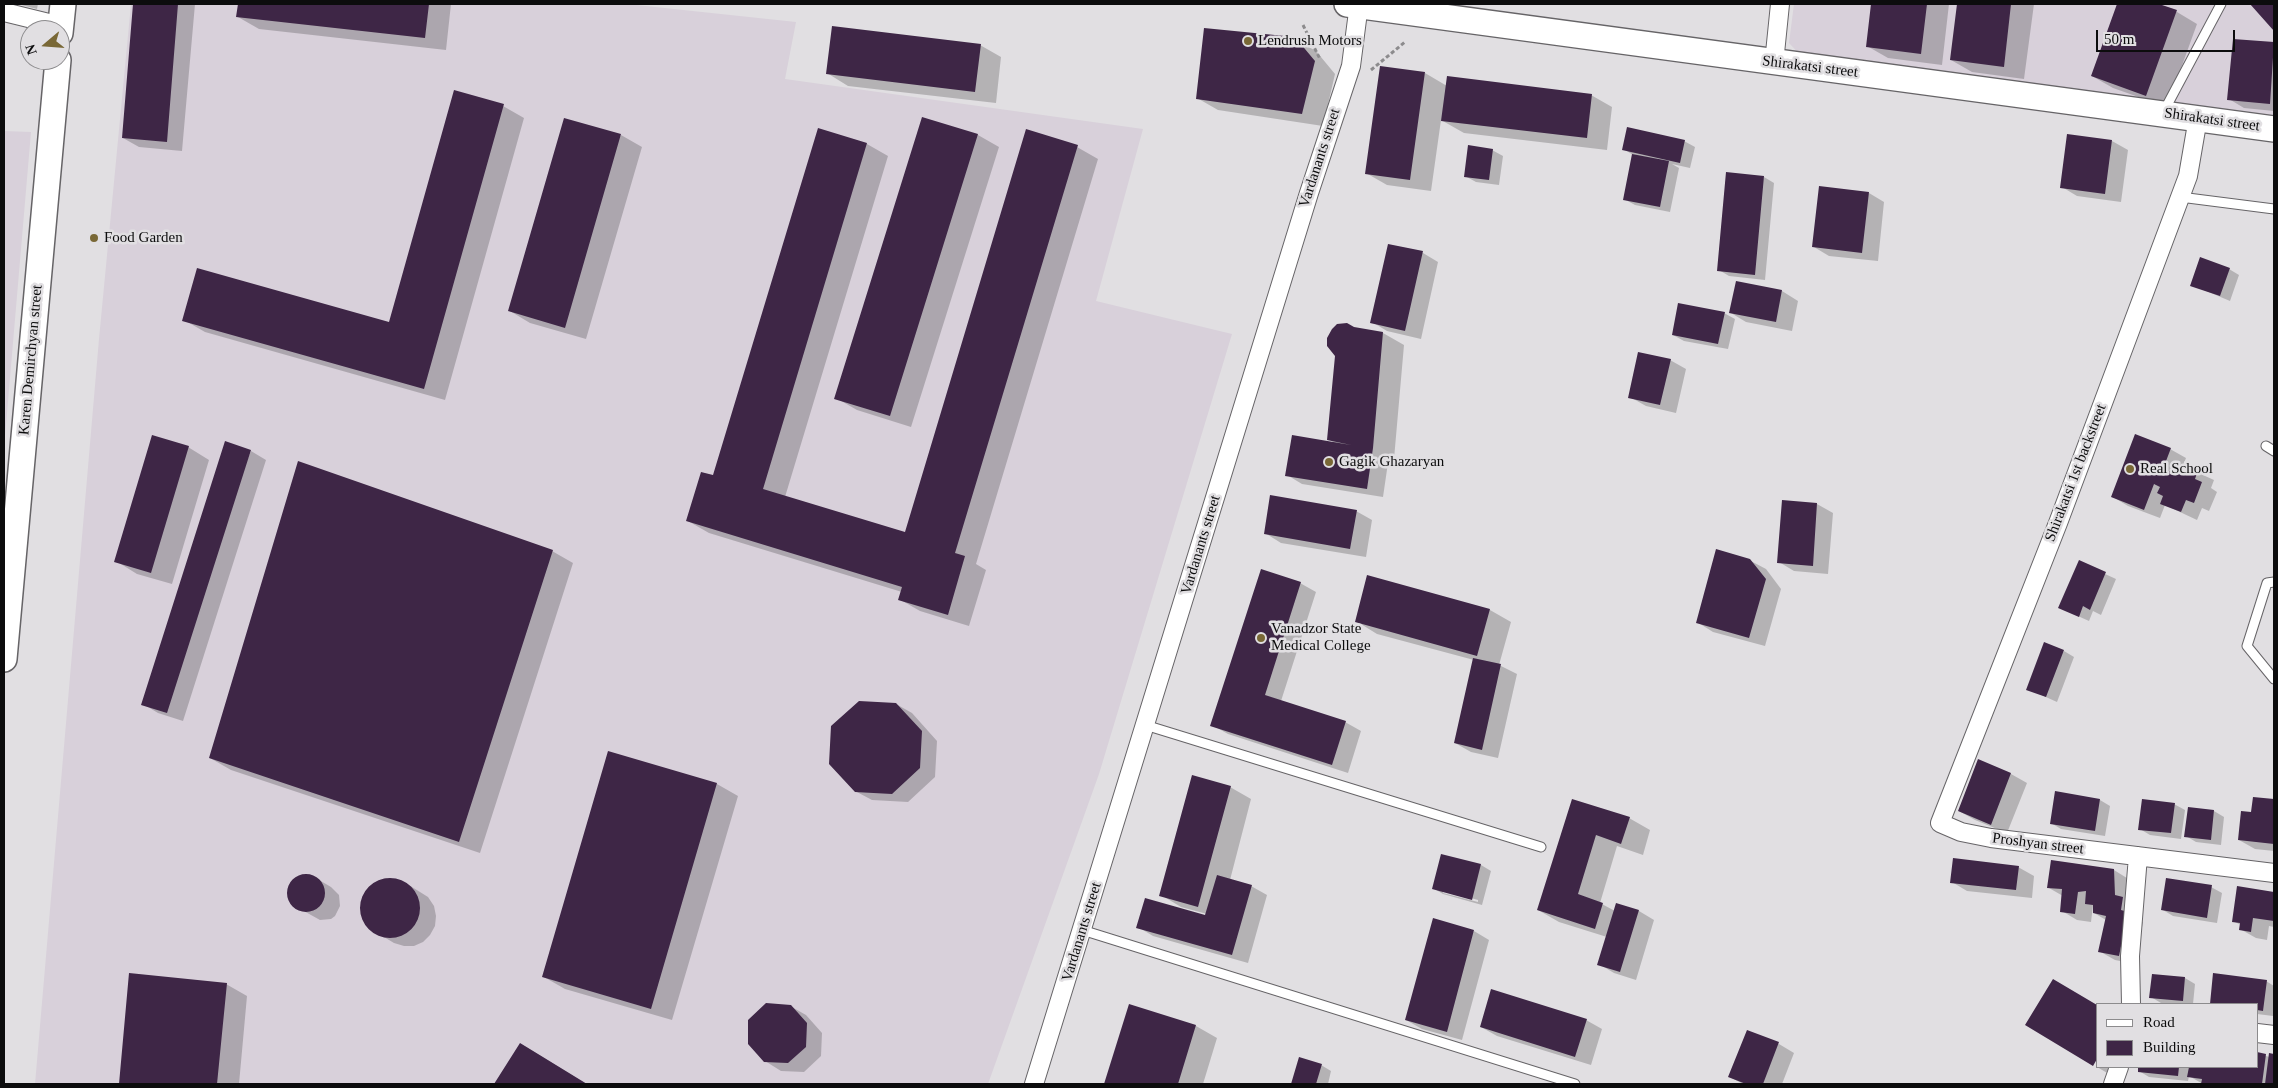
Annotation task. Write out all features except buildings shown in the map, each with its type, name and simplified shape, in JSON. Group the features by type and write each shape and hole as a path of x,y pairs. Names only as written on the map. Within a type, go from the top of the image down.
{"street":[{"name":"Shirakatsi street","path":"1355,4 1774,63 2274,129"},
{"name":"Vardanants street","path":"1034,1084 1308,193 1351,66 1355,4"},
{"path":"1774,63 1780,4"},
{"path":"4,12 55,20"},
{"name":"Karen Demirchyan street","path":"4,659 57,70"},
{"name":"Shirakatsi 1st backstreet","path":"1940,823 2051,541 2188,176 2198,118"},
{"name":"Proshyan street","path":"1940,823 1961,832 1991,838 2274,873"},
{"path":"2131,1003 2130,956 2138,856"},
{"path":"2258,1032 2274,1035"},
{"path":"2113,1084 2119,1068"}],"lane":[{"path":"2163,113 2221,4"},
{"path":"2180,197 2274,209"},
{"path":"2274,582 2267,583 2247,646 2274,679"},
{"path":"1145,725 1541,847"},
{"path":"1082,930 1574,1084"}],"path":[{"path":"1303,25 1320,59"},
{"path":"1371,70 1405,42"}],"shaded area":[{"path":"131,4 627,4 796,22 785,79 1143,129 1096,301 1232,334 1099,774 988,1084 35,1084 99,339"},
{"path":"1794,4 2274,4 2274,123 1804,59 1789,43"},
{"path":"4,131 31,132 4,448"}],"place":[{"name":"Lendrush Motors","path":"1248,41"},
{"name":"Food Garden","path":"94,238"},
{"name":"Gagik Ghazaryan","path":"1329,462"},
{"name":"Real School","path":"2130,469"},
{"name":"Vanadzor State Medical College","path":"1261,638"}]}
